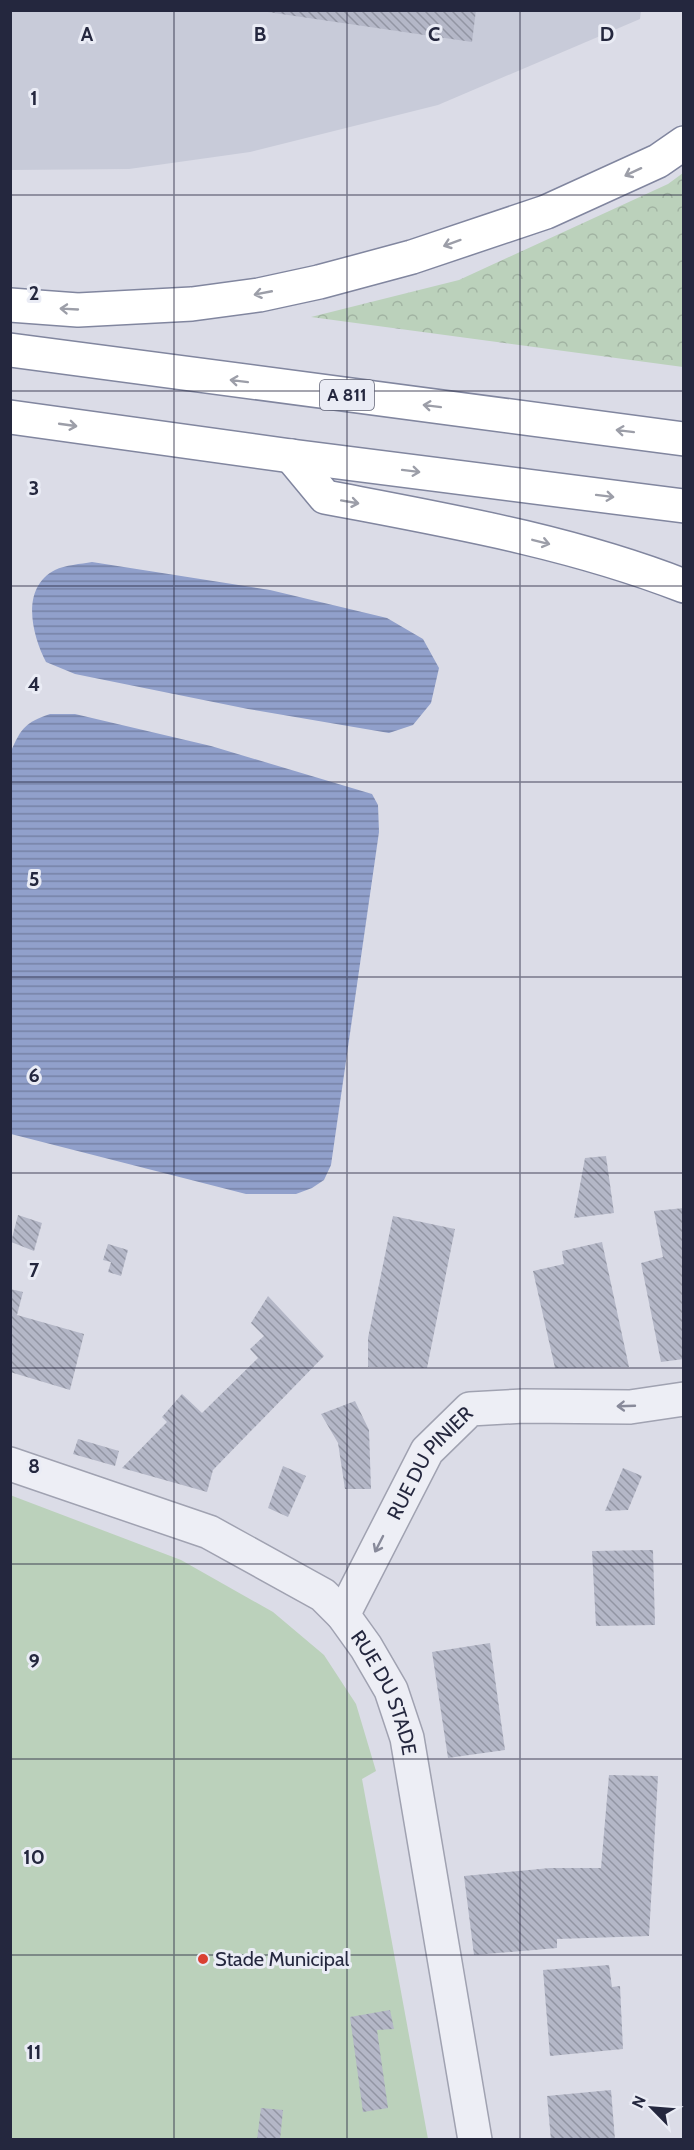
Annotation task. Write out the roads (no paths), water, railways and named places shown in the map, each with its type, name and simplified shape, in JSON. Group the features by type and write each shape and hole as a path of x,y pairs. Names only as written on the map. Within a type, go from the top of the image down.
{"highway":[{"path":"10,305 78,309 192,304 259,295 320,282 412,257 546,212 658,160 684,143"},
{"name":"A 811","path":"10,350 684,439"},
{"path":"10,417 291,456 684,506"},
{"path":"291,456 325,498 449,520 585,553 684,586"}],"street":[{"name":"RUE DU PINIER","path":"343,1615 427,1451 470,1409 524,1406 630,1407 684,1399"},
{"name":"RUE DU STADE","path":"10,1464 209,1532 322,1595 343,1615 366,1647 391,1690 407,1738 475,2139"}],"water":[{"path":"92,562 270,590 387,618 423,639 439,668 431,703 413,725 389,733 248,709 75,674 46,662 33,626 33,600 37,588 44,578 55,570"},
{"path":"50,714 75,714 211,746 372,794 378,805 379,832 331,1165 324,1180 312,1188 296,1194 246,1194 11,1134 11,751 25,727"}],"place":[{"name":"Stade Municipal","path":"203,1959"}]}
